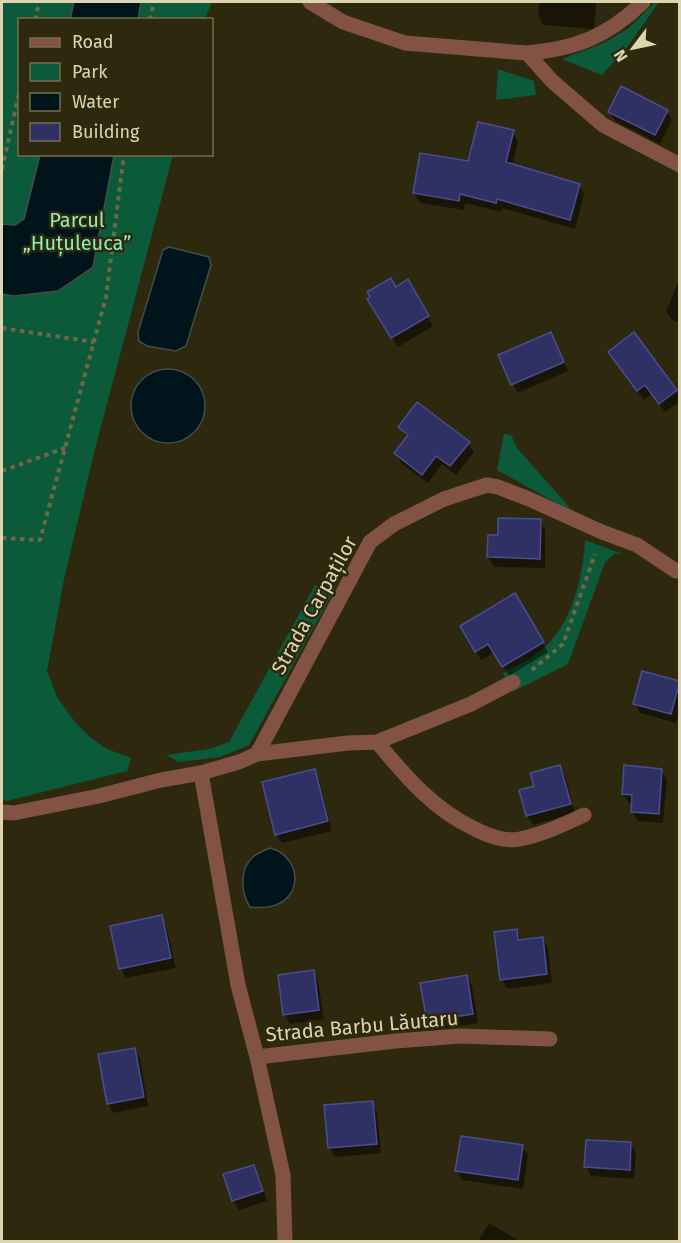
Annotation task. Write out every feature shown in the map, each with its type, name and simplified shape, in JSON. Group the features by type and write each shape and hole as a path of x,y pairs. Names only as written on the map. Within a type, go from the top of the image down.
{"street":[{"path":"310,2 343,22 405,43 527,53 553,51 598,37 643,2"},
{"path":"527,53 552,81 603,125 680,165"},
{"name":"Strada Carpaților","path":"257,754 370,542 394,524 444,499 486,484 498,487 637,545 676,571"},
{"path":"2,812 14,813 201,773 240,762 257,754 348,743 377,742 471,704 513,682"},
{"path":"377,742 407,778 433,804 458,821 483,833 504,840 520,839 584,815"},
{"path":"201,773 238,985 257,1057"},
{"name":"Strada Barbu Lăutaru","path":"285,1242 283,1175 257,1057 460,1036 550,1039"}],"path":[{"path":"35,18 39,2"},
{"path":"150,18 154,2"},
{"path":"2,169 18,98"},
{"path":"2,538 40,540 106,297 124,156"},
{"path":"2,328 94,342"},
{"path":"2,471 65,448"},
{"path":"513,682 536,668 563,644 602,532"}],"green space":[{"name":"Parcul „Huțuleuca”","path":"2,2 212,2 205,18 18,18 18,156 173,156 95,449 64,579 47,671 57,697 75,722 91,738 107,749 131,758 127,771 7,801 2,800"},
{"path":"655,2 659,2 628,46 602,75 562,59 604,43 630,27"},
{"path":"498,69 534,81 536,95 496,100"},
{"path":"504,434 511,435 517,448 570,508 562,506 497,470"},
{"path":"585,540 622,554 614,554 605,562 568,664 512,692 503,673 532,657 547,645 564,623 579,582"},
{"path":"315,585 334,591 249,745 220,757 178,762 166,755 209,749 229,742"}],"water":[{"path":"74,2 141,2 138,18 70,18"},
{"path":"40,156 114,156 93,267 58,291 14,296 2,294 2,224 15,225 24,219"},
{"path":"169,247 209,257 211,265 186,346 176,351 147,346 139,341 138,332 163,250"},
{"path":"168,369 189,375 199,385 205,406 199,427 189,437 168,443 147,437 137,427 131,406 137,385 147,375"},
{"path":"270,848 282,853 290,862 294,872 291,894 282,902 269,907 250,907 243,888 245,868 255,856"}],"building":[{"path":"621,86 668,110 655,135 608,112"},
{"path":"478,122 514,130 506,162 580,184 570,220 497,199 496,203 460,194 459,201 413,193 420,153 468,161"},
{"path":"391,278 396,287 408,279 429,316 391,338 367,299 370,297 367,292"},
{"path":"551,332 564,362 511,385 498,355"},
{"path":"634,332 677,390 659,404 645,385 637,391 608,352"},
{"path":"417,402 470,442 450,466 436,456 422,475 394,453 408,435 398,427"},
{"path":"498,518 541,519 540,559 487,557 488,535 498,535"},
{"path":"515,593 544,642 502,667 488,644 475,652 460,626"},
{"path":"642,671 680,681 671,714 633,704"},
{"path":"560,765 571,804 526,816 519,790 534,786 530,773"},
{"path":"624,765 662,769 659,814 631,812 632,795 622,794"},
{"path":"315,769 328,821 275,835 262,782"},
{"path":"162,915 171,958 119,969 110,926"},
{"path":"517,929 518,940 543,937 547,974 500,980 494,932"},
{"path":"314,970 319,1010 283,1015 278,975"},
{"path":"467,975 473,1014 427,1021 420,983"},
{"path":"135,1048 144,1097 107,1104 98,1054"},
{"path":"373,1101 377,1144 328,1148 324,1105"},
{"path":"461,1136 523,1145 518,1180 455,1171"},
{"path":"586,1140 631,1142 630,1170 584,1167"},
{"path":"254,1165 263,1191 232,1201 223,1174"}]}
